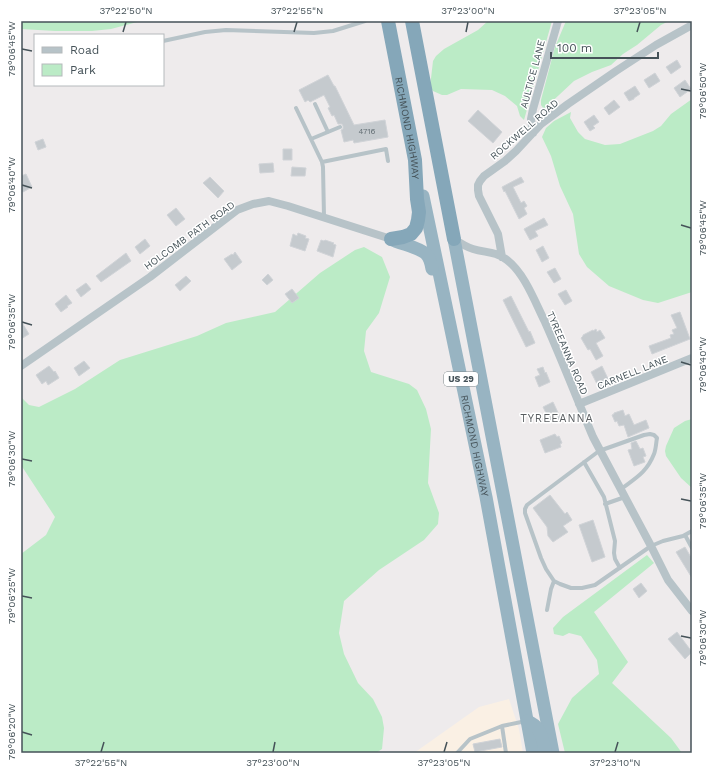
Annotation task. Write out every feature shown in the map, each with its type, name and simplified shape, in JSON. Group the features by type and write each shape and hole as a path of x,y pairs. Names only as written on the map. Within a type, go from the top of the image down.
{"highway":[{"name":"RICHMOND HIGHWAY","path":"388,21 415,160 486,497 533,753"},
{"name":"RICHMOND HIGHWAY","path":"412,21 554,753"},
{"path":"391,239 411,234 416,228 419,212 415,160"},
{"path":"391,239 423,252 429,258 469,448 494,543"},
{"path":"527,721 534,724 539,729 546,753"}],"street":[{"name":"AULTICE LANE","path":"533,133 531,119 533,110 558,21"},
{"name":"ROCKWELL ROAD","path":"502,257 498,234 479,196 478,185 484,176 510,156 541,124 568,104 656,45 692,25"},
{"name":"HOLCOMB PATH ROAD","path":"21,366 150,277 237,210 253,204 269,201 391,239"},
{"name":"TYREEANNA ROAD","path":"454,240 473,249 493,253 502,257 517,270 529,290 554,344 599,450 668,580 689,602 692,611"},
{"name":"CARNELL LANE","path":"579,404 692,358"}],"lane":[{"path":"164,41 205,32 226,30 314,33 328,32 365,21"},
{"path":"315,104 328,132"},
{"path":"296,108 322,162 324,217"},
{"path":"311,138 340,127"},
{"path":"322,162 386,149 388,161"},
{"path":"621,489 646,469 654,453 656,438 654,435 644,435 599,450 527,504 525,513 541,558 554,581 566,586 582,588 595,585 651,546 692,531"},
{"path":"584,462 604,498 615,541 615,560 620,568"},
{"path":"605,504 625,497"},
{"path":"684,535 692,548"},
{"path":"547,610 554,581"},
{"path":"457,753 470,739 502,726 527,721"},
{"path":"502,726 506,753"}],"shaded area":[{"path":"509,699 519,729 523,753 414,753 479,707"}],"green space":[{"path":"21,21 141,21 111,29 92,31 55,31 21,29"},
{"path":"488,21 552,21 524,120 520,116 517,106 505,96 492,90 461,89 447,95 442,95 433,91 430,87 433,61 436,56 444,49 478,30"},
{"path":"566,21 669,21 661,25 611,65 574,81 544,109 541,105 541,100 555,47"},
{"path":"692,99 692,292 658,303 643,300 609,286 587,267 579,254 573,214 560,186 551,156 542,137 546,128 554,121 571,112 570,118 578,132 585,139 605,145 620,144 653,131 661,126 671,114"},
{"path":"364,247 382,257 390,277 379,313 366,331 364,351 371,372 409,384 417,390 426,409 431,429 428,483 439,513 438,524 424,540 379,570 344,601 339,633 344,654 358,683 373,699 382,717 384,728 382,749 376,753 21,753 21,554 46,535 55,517 21,465 21,397 29,405 39,407 75,389 120,360 197,336 226,323 275,312 320,273 355,250"},
{"path":"692,419 692,488 681,478 666,456 665,451 674,428 685,421"},
{"path":"647,555 654,563 594,612 628,662 612,683 671,738 682,753 565,753 558,724 572,698 599,674 597,660 581,636 569,633 563,636 554,634 553,628 563,617"}],"building":[{"path":"677,60 681,67 671,74 666,67"},
{"path":"655,73 660,81 649,88 644,80"},
{"path":"328,75 354,125 385,120 388,137 354,143 353,140 344,142 341,130 343,129 343,126 342,124 338,124 334,115 332,116 328,108 330,107 324,95 310,102 308,100 305,102 299,90"},
{"path":"685,80 691,89 680,97 674,88"},
{"path":"635,86 640,94 629,101 624,93"},
{"path":"614,100 620,107 609,115 604,108"},
{"path":"478,110 502,132 493,143 468,121"},
{"path":"594,115 599,122 593,126 595,128 590,131 584,122"},
{"path":"43,139 46,147 38,150 35,142"},
{"path":"283,149 292,149 292,160 283,160"},
{"path":"273,163 274,172 260,173 259,164"},
{"path":"292,167 306,168 305,176 291,176"},
{"path":"26,174 32,187 23,192 21,188 21,176"},
{"path":"210,177 224,191 218,198 203,183"},
{"path":"521,177 524,182 513,187 521,203 524,201 527,206 524,208 527,214 519,219 502,187"},
{"path":"176,208 185,219 176,226 167,215"},
{"path":"544,218 548,225 535,231 538,236 530,240 524,229"},
{"path":"298,233 309,239 305,251 290,246 293,234 297,236"},
{"path":"145,239 150,246 140,254 135,247"},
{"path":"321,240 334,243 333,244 336,245 333,257 317,251"},
{"path":"543,246 549,258 542,262 536,250"},
{"path":"235,252 242,262 232,270 224,259 232,254 233,255"},
{"path":"126,253 131,261 101,282 96,276"},
{"path":"555,268 561,279 554,283 547,272"},
{"path":"268,274 273,280 267,285 262,280"},
{"path":"186,276 191,281 180,291 175,285"},
{"path":"86,283 91,289 81,297 76,290"},
{"path":"292,289 299,298 292,303 285,294"},
{"path":"566,290 572,301 565,305 558,294"},
{"path":"66,295 72,303 61,312 55,304"},
{"path":"511,296 535,343 526,347 503,300"},
{"path":"680,312 690,339 652,354 649,346 671,338 670,335 674,334 672,330 677,328 671,315"},
{"path":"21,321 29,334 21,339"},
{"path":"596,329 597,332 600,330 605,338 596,343 603,356 596,360 590,349 588,350 581,338 583,335"},
{"path":"84,361 90,368 79,376 74,368"},
{"path":"49,366 54,372 55,371 59,378 48,385 46,381 42,384 36,375"},
{"path":"602,366 610,383 599,388 591,372"},
{"path":"543,367 550,382 539,387 535,377 540,375 537,369"},
{"path":"553,402 561,419 551,423 543,407"},
{"path":"623,410 625,416 629,414 634,425 646,420 649,428 628,437 624,425 619,426 617,421 615,422 612,415"},
{"path":"555,434 557,437 559,436 562,443 560,444 561,447 545,453 540,440"},
{"path":"636,441 640,449 643,448 646,456 643,457 645,462 634,466 628,450 632,449 631,443"},
{"path":"550,495 565,514 567,512 572,520 563,526 568,532 553,542 548,536 547,527 533,508"},
{"path":"593,520 605,557 592,562 579,525"},
{"path":"685,547 692,559 692,578 676,552"},
{"path":"641,583 647,591 639,598 633,589"},
{"path":"677,632 692,652 685,659 668,639"},
{"path":"500,739 502,747 475,752 473,744"}],"district":[{"name":"TYREEANNA","path":"557,418"}]}
